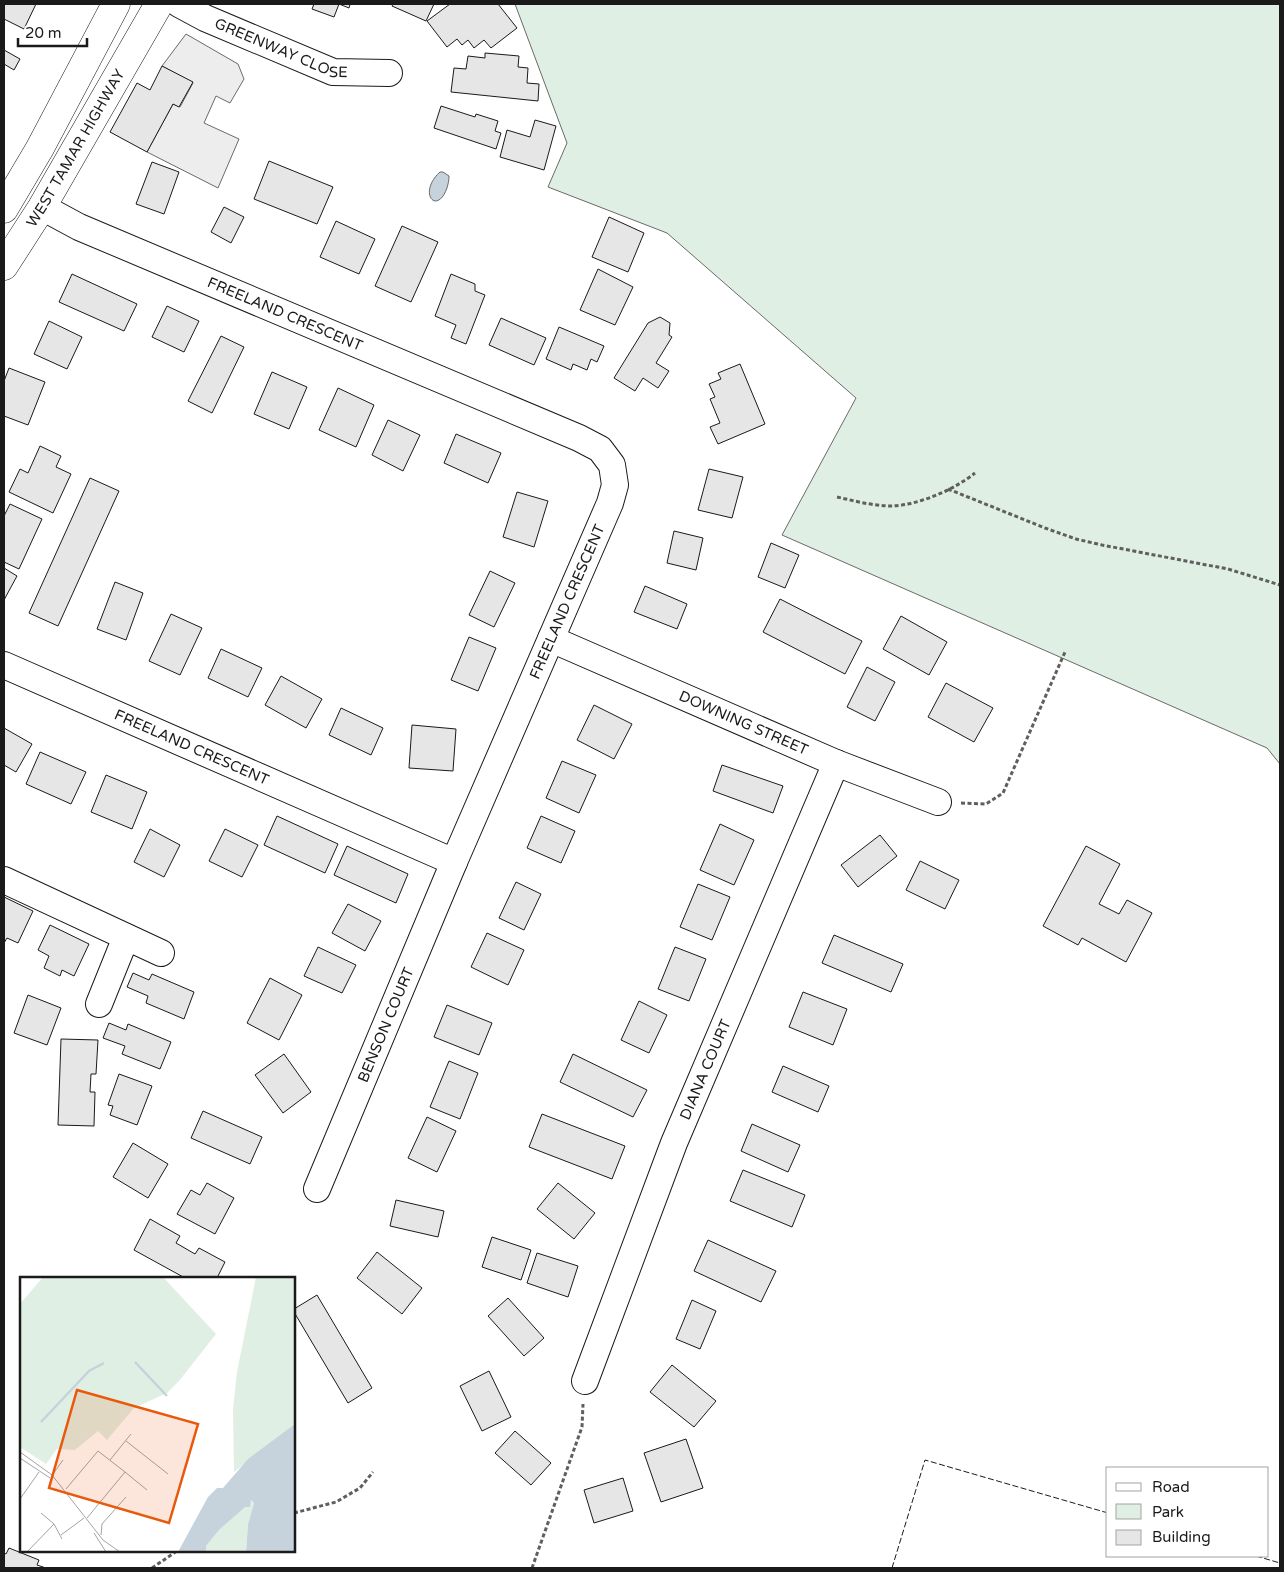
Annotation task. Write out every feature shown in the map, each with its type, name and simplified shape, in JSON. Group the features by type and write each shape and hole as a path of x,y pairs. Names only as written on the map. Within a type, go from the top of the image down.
{"highway":[{"name":"WEST TAMAR HIGHWAY","path":"4,208 40,148 116,4"},
{"name":"WEST TAMAR HIGHWAY","path":"4,266 42,207 159,4"}],"street":[{"name":"GREENWAY CLOSE","path":"179,4 205,18 333,72 389,73"},
{"name":"FREELAND CRESCENT","path":"4,665 454,862 610,504 615,485 612,464 600,449 574,436 79,227 42,207"},
{"name":"DOWNING STREET","path":"551,639 836,763 938,802"},
{"name":"DIANA COURT","path":"585,1381 674,1143 836,763"},
{"name":"BENSON COURT","path":"317,1189 454,862"},
{"path":"4,880 161,953"},
{"path":"100,1004 126,936"}],"path":[{"path":"838,497 871,504 892,506 907,504 941,493 965,481 975,473"},
{"path":"948,489 1036,525 1076,539 1102,546 1228,568 1280,584"},
{"path":"938,802 986,804 1002,793 1065,652"},
{"path":"532,1568 582,1427 585,1381"},
{"path":"295,1513 336,1502 360,1488 373,1472"},
{"path":"152,1568 176,1552"}],"green space":[{"path":"515,4 1280,4 1280,764 1267,748 782,535 856,398 667,233 548,187 567,143"}],"shaded area":[{"path":"186,34 238,64 244,79 230,103 216,96 204,123 239,139 218,188 147,152 173,104 180,107 193,83 162,66"},
{"path":"440,172 449,176 447,188 443,196 434,201 429,194 430,187"}],"building":[{"path":"4,4 36,4 24,29 4,19"},
{"path":"314,4 339,4 334,17 312,9"},
{"path":"339,4 350,4 349,8"},
{"path":"393,4 434,4 426,21 392,6"},
{"path":"450,4 498,4 517,28 491,48 484,40 474,48 468,40 462,45 457,39 447,47 427,21"},
{"path":"4,50 20,59 14,70 4,64"},
{"path":"485,53 519,56 518,67 528,68 527,83 539,84 538,101 451,92 454,68 466,69 468,56 485,58"},
{"path":"162,66 193,82 179,107 173,104 147,152 110,132 137,83 150,90"},
{"path":"441,106 475,117 476,114 498,121 495,131 501,133 496,149 434,128"},
{"path":"535,120 556,126 544,170 500,157 507,130 530,137"},
{"path":"269,161 333,187 317,224 254,199"},
{"path":"152,162 179,172 164,214 136,204"},
{"path":"224,207 244,217 231,243 211,232"},
{"path":"609,217 644,233 628,272 592,257"},
{"path":"336,221 375,239 359,274 320,257"},
{"path":"402,226 438,242 411,302 375,286"},
{"path":"598,269 633,287 615,325 580,310"},
{"path":"72,274 137,304 124,331 59,302"},
{"path":"451,274 475,284 475,291 485,295 466,344 451,338 456,325 435,316"},
{"path":"167,306 199,321 184,352 152,337"},
{"path":"660,317 670,323 669,335 672,337 656,363 669,371 658,388 643,378 635,391 614,378 648,323"},
{"path":"501,318 546,338 534,365 489,345"},
{"path":"49,321 82,337 67,369 34,354"},
{"path":"559,327 604,346 597,362 591,359 587,370 573,364 571,370 546,359"},
{"path":"221,336 244,347 212,413 188,401"},
{"path":"740,364 765,424 718,444 710,427 720,423 710,399 715,397 709,384 721,379 718,373"},
{"path":"9,368 45,382 28,425 4,416 4,381"},
{"path":"272,372 307,387 289,429 254,414"},
{"path":"338,388 374,405 356,447 319,430"},
{"path":"388,420 420,435 403,471 372,455"},
{"path":"456,434 501,453 488,483 444,463"},
{"path":"40,446 61,456 56,467 71,474 53,513 9,492 20,469 28,473"},
{"path":"709,469 743,477 732,518 698,510"},
{"path":"90,478 119,491 58,626 29,613"},
{"path":"517,492 548,501 534,547 503,537"},
{"path":"10,504 42,519 19,569 4,562 4,516"},
{"path":"674,531 703,538 696,570 667,563"},
{"path":"771,543 799,555 785,588 758,577"},
{"path":"4,568 17,576 4,600"},
{"path":"490,571 515,583 494,627 469,615"},
{"path":"115,582 143,593 126,640 97,629"},
{"path":"645,586 687,604 677,629 634,612"},
{"path":"780,599 862,641 845,674 763,632"},
{"path":"171,614 202,628 180,675 149,661"},
{"path":"901,616 947,642 929,675 883,649"},
{"path":"469,637 496,648 478,691 451,680"},
{"path":"221,649 262,668 248,697 208,678"},
{"path":"867,667 895,682 875,721 847,707"},
{"path":"281,676 322,699 306,728 265,705"},
{"path":"946,683 993,708 974,742 928,717"},
{"path":"594,705 632,724 614,759 577,740"},
{"path":"341,708 383,728 371,755 329,735"},
{"path":"412,725 456,729 453,771 409,768"},
{"path":"4,728 32,744 16,772 4,765"},
{"path":"40,752 86,772 71,804 26,784"},
{"path":"562,761 596,775 579,813 546,798"},
{"path":"722,765 783,786 773,813 713,791"},
{"path":"106,775 147,792 132,829 91,812"},
{"path":"277,816 338,844 325,873 264,845"},
{"path":"541,816 575,831 561,863 527,848"},
{"path":"720,824 754,840 734,885 700,870"},
{"path":"150,829 180,845 164,877 134,862"},
{"path":"225,829 258,845 242,877 209,861"},
{"path":"880,835 897,856 858,887 841,865"},
{"path":"347,846 408,874 396,903 334,875"},
{"path":"1086,846 1120,864 1099,904 1119,914 1127,900 1152,913 1126,962 1082,938 1078,945 1043,926"},
{"path":"920,861 959,880 945,909 906,890"},
{"path":"516,882 541,894 524,930 499,918"},
{"path":"698,884 730,897 712,940 680,927"},
{"path":"4,897 33,911 18,943 7,938 4,943"},
{"path":"348,904 381,921 365,951 332,933"},
{"path":"50,925 89,944 74,976 62,970 60,976 44,968 49,956 38,950"},
{"path":"487,933 524,950 508,985 471,967"},
{"path":"834,935 903,964 891,992 822,963"},
{"path":"318,947 356,965 342,993 304,976"},
{"path":"675,947 706,959 689,1001 658,989"},
{"path":"133,973 149,980 152,974 194,992 184,1019 146,1003 148,996 127,987"},
{"path":"270,978 302,995 279,1040 247,1023"},
{"path":"803,992 847,1009 833,1045 789,1027"},
{"path":"28,995 61,1008 47,1045 14,1033"},
{"path":"639,1001 667,1015 649,1053 621,1040"},
{"path":"447,1005 492,1023 479,1055 434,1037"},
{"path":"109,1023 126,1030 128,1024 171,1042 160,1069 122,1054 125,1046 103,1038"},
{"path":"61,1039 98,1040 96,1074 91,1074 90,1092 95,1092 94,1126 58,1125"},
{"path":"284,1054 311,1092 283,1113 255,1075"},
{"path":"573,1054 647,1090 633,1117 560,1082"},
{"path":"449,1061 478,1073 460,1119 430,1107"},
{"path":"783,1066 829,1086 818,1112 772,1092"},
{"path":"119,1074 152,1086 137,1125 110,1115 113,1106 108,1105"},
{"path":"203,1111 262,1137 250,1164 191,1138"},
{"path":"542,1114 625,1146 612,1179 529,1147"},
{"path":"427,1117 456,1131 437,1172 408,1158"},
{"path":"752,1124 800,1145 788,1172 741,1151"},
{"path":"133,1143 168,1164 148,1198 113,1177"},
{"path":"743,1170 805,1195 792,1227 730,1201"},
{"path":"207,1183 234,1198 215,1234 177,1214 191,1190 200,1195"},
{"path":"558,1183 595,1213 574,1239 537,1209"},
{"path":"396,1200 444,1211 438,1237 390,1226"},
{"path":"150,1219 180,1236 176,1243 195,1254 199,1248 225,1262 218,1277 183,1277 134,1250"},
{"path":"492,1237 531,1250 521,1280 482,1267"},
{"path":"708,1240 776,1271 761,1302 694,1271"},
{"path":"377,1252 422,1288 402,1314 357,1278"},
{"path":"537,1253 578,1266 568,1297 527,1283"},
{"path":"317,1295 372,1388 348,1403 295,1314 295,1308"},
{"path":"508,1298 544,1338 524,1356 488,1316"},
{"path":"692,1300 716,1311 700,1349 676,1339"},
{"path":"672,1365 716,1401 694,1427 650,1392"},
{"path":"489,1371 511,1417 482,1431 460,1386"},
{"path":"515,1431 551,1463 531,1485 495,1453"},
{"path":"686,1439 703,1488 661,1502 644,1453"},
{"path":"623,1478 633,1511 594,1523 584,1490"},
{"path":"9,1548 39,1560 37,1565 46,1568 4,1568 4,1553 6,1554"}],"fence":[{"path":"892,1568 925,1460 1106,1512"},
{"path":"1259,1557 1280,1563"}]}
